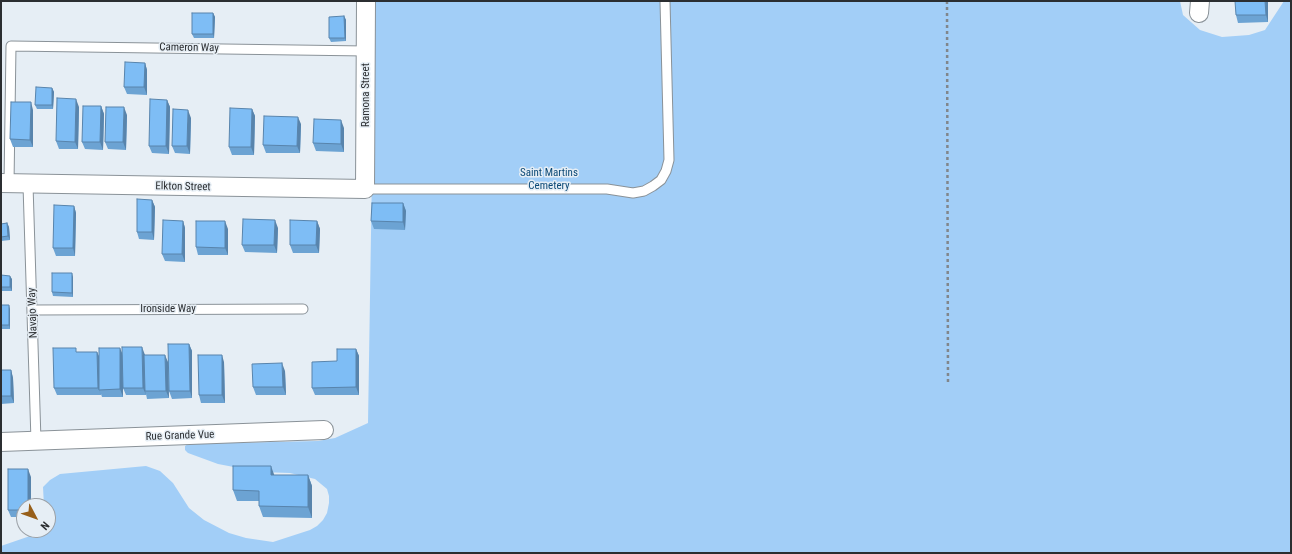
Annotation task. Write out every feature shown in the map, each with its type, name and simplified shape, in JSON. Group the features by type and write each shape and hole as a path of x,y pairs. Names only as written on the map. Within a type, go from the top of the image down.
{"street":[{"name":"Ramona Street","path":"365,189 366,1"},
{"name":"Elkton Street","path":"5,184 365,189"},
{"name":"Rue Grande Vue","path":"1,442 324,430"}],"lane":[{"path":"365,189 607,189 633,193 644,191 653,186 661,180 669,160 665,1"},
{"name":"Cameron Way","path":"5,184 11,46 366,51"},
{"name":"Navajo Way","path":"28,185 36,441"},
{"name":"Ironside Way","path":"33,310 303,309"}],"path":[{"path":"947,1 948,385"}],"green space":[{"name":"Saint Martins Cemetery","path":"369,1 1180,1 1183,15 1200,30 1222,37 1249,35 1265,30 1284,1 1291,1 1291,553 1,553 1,546 24,538 56,538 56,498 44,498 43,487 50,480 60,474 146,466 160,471 173,483 189,508 204,520 229,533 246,538 273,542 310,530 323,520 327,513 329,496 327,489 315,479 290,473 260,472 218,464 188,453 185,450 185,446 188,444 318,441 335,438 368,423 372,170"}],"building":[{"path":"1235,1 1265,1 1266,15 1236,15"},
{"path":"192,13 213,13 213,34 192,34"},
{"path":"344,16 345,38 329,38 329,17"},
{"path":"125,62 145,63 144,87 124,87"},
{"path":"36,87 52,88 52,105 35,105"},
{"path":"57,98 76,99 75,142 56,141"},
{"path":"150,99 167,100 166,146 149,146"},
{"path":"11,102 31,102 30,140 10,139"},
{"path":"83,106 101,106 100,142 82,142"},
{"path":"106,107 124,107 123,142 105,142"},
{"path":"230,108 252,109 251,147 229,147"},
{"path":"173,109 188,110 187,146 172,146"},
{"path":"264,116 298,117 297,146 263,145"},
{"path":"314,119 341,120 341,144 313,143"},
{"path":"137,199 152,200 152,232 137,232"},
{"path":"372,203 403,203 403,222 371,221"},
{"path":"54,205 74,206 73,248 53,248"},
{"path":"243,219 275,220 274,245 242,245"},
{"path":"163,220 183,221 182,254 162,254"},
{"path":"290,220 317,221 316,245 290,245"},
{"path":"196,221 225,221 225,248 196,247"},
{"path":"7,223 8,236 1,237 1,224"},
{"path":"52,273 72,273 72,293 52,292"},
{"path":"1,275 10,276 10,287 1,287"},
{"path":"1,305 9,305 9,325 1,325"},
{"path":"168,344 189,344 190,391 169,391"},
{"path":"122,347 142,347 143,388 123,388"},
{"path":"53,348 76,348 76,352 97,352 98,388 54,388"},
{"path":"99,348 120,348 120,389 99,390"},
{"path":"337,349 356,349 356,387 312,388 312,362 337,361"},
{"path":"144,355 165,355 166,391 145,391"},
{"path":"198,355 222,355 222,395 199,395"},
{"path":"282,363 283,387 253,387 252,364"},
{"path":"1,370 11,370 11,396 1,396"},
{"path":"233,466 271,466 271,475 308,475 308,507 259,506 259,491 233,490"},
{"path":"8,469 28,469 28,498 16,498 16,510 8,510"}]}
